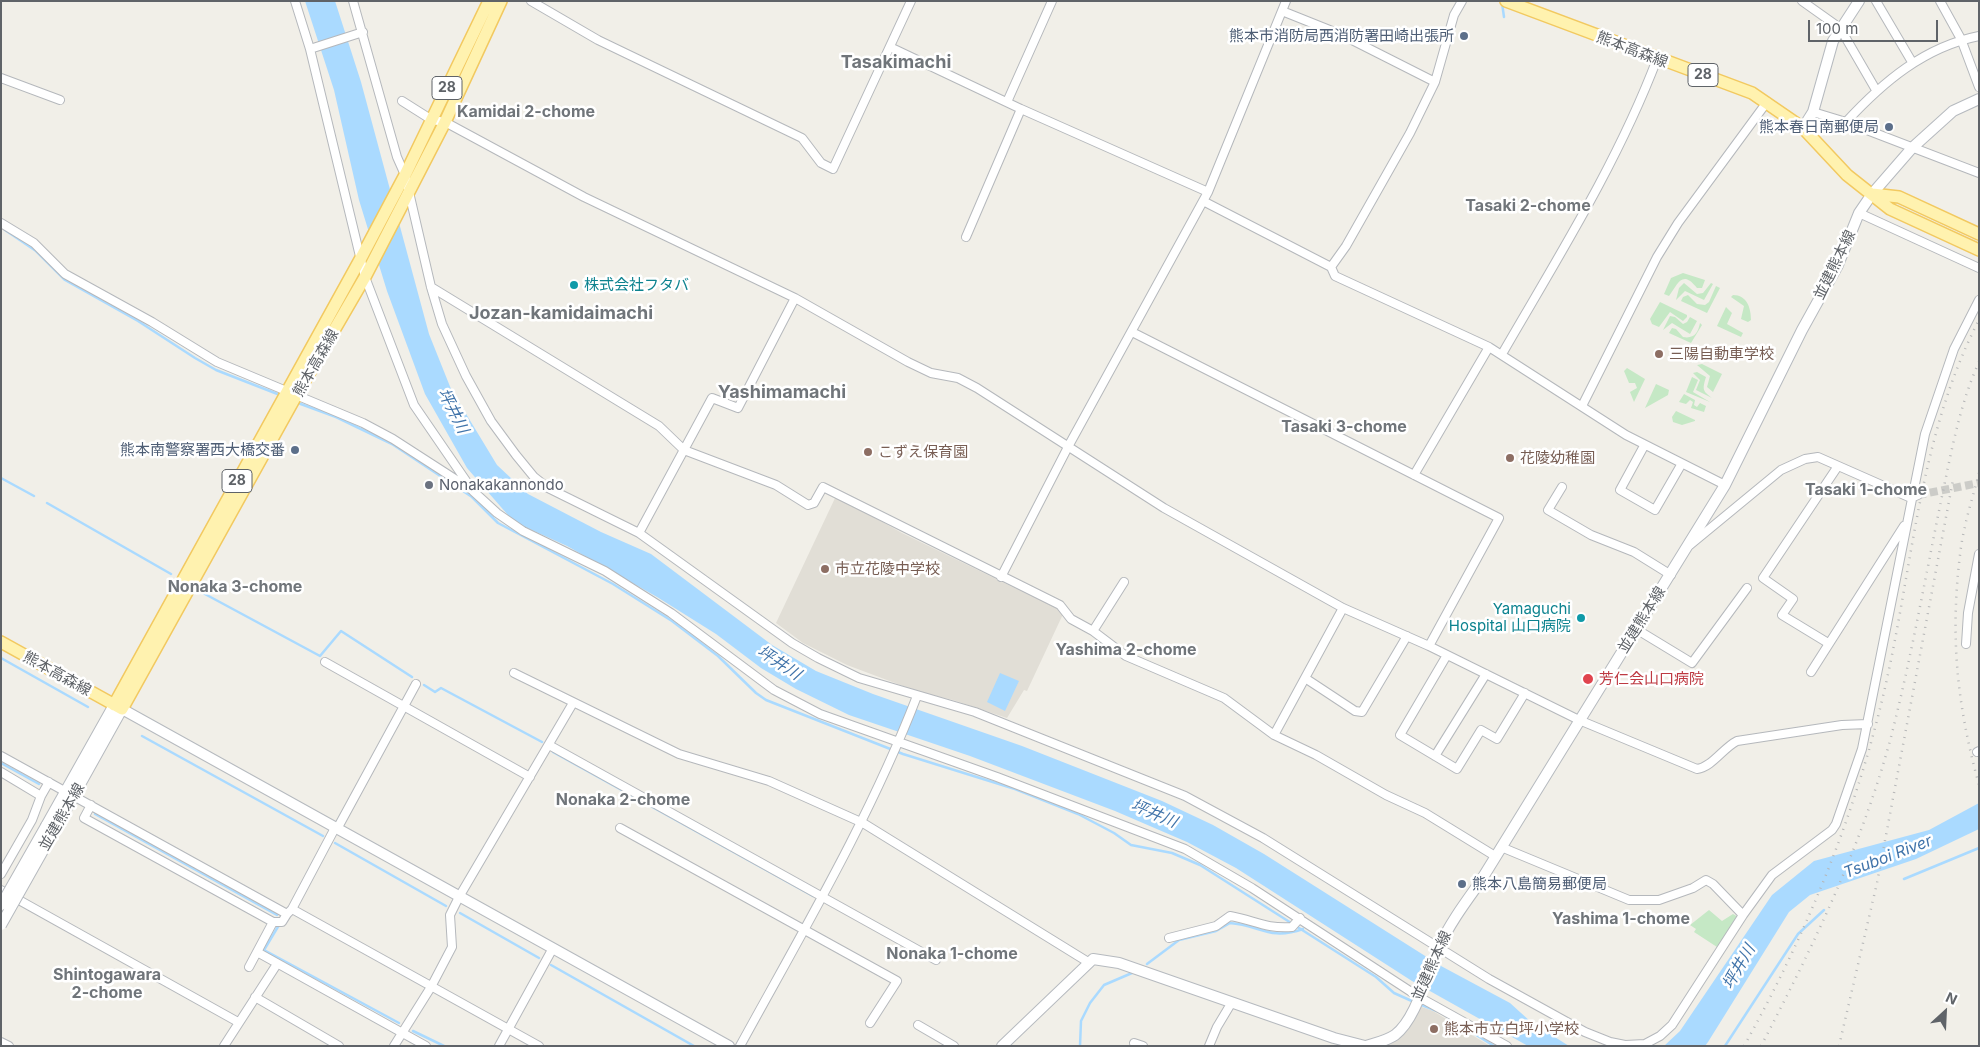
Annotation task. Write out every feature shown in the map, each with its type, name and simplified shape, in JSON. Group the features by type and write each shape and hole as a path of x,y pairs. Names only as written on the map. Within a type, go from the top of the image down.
{"main road":[{"name":"熊本高森線","path":"1,642 118,707 293,393 405,174 490,1"},
{"name":"熊本高森線","path":"293,393 365,277 445,122 501,1"},
{"name":"熊本高森線","path":"1506,1 1752,93 1802,128 1847,175 1890,210 1979,250"},
{"path":"1802,128 1813,112 1833,41 1858,1"},
{"name":"並建熊本線","path":"1088,962 1093,959 1119,963 1334,1038 1365,1046 1382,1042 1396,1034 1408,1018 1439,947 1456,915 1480,882 1725,486 1802,330 1838,265 1859,213 1872,194 1912,148 1953,111 1979,99"},
{"path":"1872,194 1899,197 1979,234"},
{"path":"118,707 729,1046"},
{"name":"並建熊本線","path":"1,905 50,828 118,707"},
{"name":"並建熊本線","path":"1,925 50,828"},
{"path":"1002,1046 1088,962"}],"street":[{"path":"295,1 312,48 365,277 414,405 473,491"},
{"path":"353,1 398,157 405,174 431,287 442,324 466,376 491,420 534,477 548,488 639,532 792,643 818,658 859,678 916,700 975,712 1186,796 1264,838 1488,979 1585,1032 1625,1046 1645,1044 1660,1036 1672,1026 1743,915 1772,875 1832,830 1836,824 1862,749 1868,724 1906,523 1915,497 1925,434 1954,349 1979,300"},
{"path":"531,1 598,40 802,138 821,163 833,169 911,1"},
{"path":"1007,102 1052,1"},
{"path":"1001,577 1069,445 1208,192 1286,1"},
{"path":"1331,267 1346,246 1405,142 1435,82 1454,15 1462,1"},
{"path":"1802,1 1840,28 1876,90"},
{"path":"1876,1 1912,62"},
{"path":"1940,1 1962,39 1979,87"},
{"path":"1282,11 1342,36 1435,82"},
{"path":"312,48 362,33"},
{"path":"1846,122 1876,90 1912,62 1962,39 1979,36"},
{"path":"890,47 1021,109 1208,192"},
{"path":"1502,354 1596,192 1636,114 1657,59"},
{"path":"1,78 60,100"},
{"path":"402,102 432,120 445,122 584,197 795,298 908,362 931,373 958,378 1069,445 1164,508 1343,608 1429,646 1579,720 1698,769 1704,768 1726,746 1737,741 1842,725 1868,724"},
{"path":"1582,406 1657,258 1684,216 1767,102"},
{"path":"966,237 1021,109"},
{"path":"1813,112 1846,122 1979,173"},
{"path":"1203,201 1331,267 1335,276 1489,346 1644,446 1725,486"},
{"path":"1859,213 1979,268"},
{"path":"1,223 34,243 64,274 152,322 217,362 363,423 393,439 473,491 497,513 524,531 605,571 672,613 774,690 820,714 901,740 1185,849 1507,1046"},
{"path":"431,287 660,426 684,450 776,485 808,505 814,503 823,487 1060,605 1071,619 1093,631 1126,656 1224,698 1274,735 1386,795 1498,851 1629,900 1660,900 1693,888 1706,880 1713,884 1743,915"},
{"path":"639,532 712,398 738,408 795,298"},
{"path":"1132,332 1499,518 1429,646"},
{"path":"1414,475 1489,346"},
{"path":"1644,446 1620,490 1655,510 1681,465"},
{"path":"1690,545 1781,470 1805,459 1818,457 1915,497"},
{"path":"1828,644 1782,615 1793,599 1762,578 1838,466"},
{"path":"1562,487 1548,510 1591,535 1634,552 1671,575"},
{"path":"1811,672 1906,523"},
{"path":"1966,644 1968,613 1979,554"},
{"path":"1093,631 1124,582"},
{"path":"1636,629 1692,664 1747,588"},
{"path":"1274,735 1343,608"},
{"path":"1305,678 1355,711 1362,712 1407,636"},
{"path":"1447,655 1400,735 1457,769 1481,730 1497,739 1525,694"},
{"path":"325,662 530,777"},
{"path":"514,673 679,754 769,782 863,822 1088,962"},
{"path":"1435,756 1486,674"},
{"path":"91,805 84,818 273,922 282,922 290,912 416,684"},
{"path":"740,1046 863,822 901,740 916,700"},
{"path":"394,1046 431,987 452,947 450,915 459,897 573,703"},
{"path":"549,745 936,960"},
{"path":"1,756 539,1046"},
{"path":"1,772 41,796"},
{"path":"1,874 32,820 41,796 49,782"},
{"path":"620,828 897,981 870,1023"},
{"path":"1,890 238,1022"},
{"path":"1169,938 1216,926 1230,916 1254,924 1279,928 1292,927 1300,918"},
{"path":"249,966 273,922"},
{"path":"499,1046 553,948"},
{"path":"257,952 426,1046"},
{"path":"224,1046 277,964"},
{"path":"255,997 340,1046"},
{"path":"1209,1046 1217,1027 1232,1002"},
{"path":"918,1025 954,1046"},
{"path":"1,1042 9,1046"}],"shaded area":[{"path":"836,496 902,533 1064,612 1027,691 1024,690 1007,718 953,700 919,692 847,665 803,643 776,623"},
{"name":"熊本市立白坪小学校","path":"1419,1006 1433,1011 1490,1046 1385,1046 1390,1043"}],"green space":[{"path":"1683,273 1705,280 1702,288 1697,288 1692,282 1684,279 1678,283 1669,296 1664,294 1671,278"},
{"path":"1684,283 1697,294 1703,293 1711,283 1713,284 1704,300 1685,291 1676,300 1679,288"},
{"path":"1716,286 1720,288 1707,313 1681,301 1683,297 1688,295 1697,304 1705,305 1709,302"},
{"path":"1733,295 1742,297 1747,303 1751,320 1748,322 1741,319 1744,306 1731,297"},
{"path":"1660,302 1687,315 1687,317 1683,321 1670,312 1659,327 1652,324 1650,319"},
{"path":"1726,307 1732,313 1727,324 1743,333 1741,337 1717,326"},
{"path":"1670,316 1675,317 1683,324 1690,317 1697,321 1690,334 1672,323 1663,330"},
{"path":"1700,323 1702,325 1691,343 1669,333 1672,328 1676,329 1683,337 1690,337 1697,332"},
{"path":"1702,364 1722,374 1713,392 1707,387 1710,376 1697,365"},
{"path":"1627,368 1645,379 1634,402 1630,392 1637,388 1635,383 1629,383 1624,371"},
{"path":"1697,372 1706,377 1704,390 1712,398 1696,390 1700,380 1693,373"},
{"path":"1692,377 1698,380 1693,392 1710,402 1686,392"},
{"path":"1656,384 1669,390 1668,395 1645,408"},
{"path":"1684,394 1695,400 1694,405 1697,407 1700,403 1706,406 1704,412 1691,408 1693,402 1690,400 1686,404 1679,402"},
{"path":"1676,411 1695,421 1682,425 1673,422 1672,417"},
{"path":"1709,910 1722,921 1733,914 1738,917 1717,947 1694,932 1696,929 1690,925"}],"water":[{"name":"坪井川","path":"305,1 335,1 361,82 429,334 451,389 497,465 528,494 601,532 651,554 772,645 816,671 873,694 1022,746 1162,801 1213,825 1264,854 1441,966 1510,1003 1531,1022 1569,1046 1528,1046 1412,981 1236,868 1187,842 1115,811 970,756 849,715 796,689 761,668 716,634 657,597 567,546 514,522 467,468 425,394 387,291 359,200 334,90"},
{"path":"1000,673 1019,681 1005,711 987,702"},
{"path":"1979,803 1979,829 1916,859 1810,895 1789,912 1705,1046 1664,1046 1680,1031 1772,895 1814,861 1929,830"}],"waterway":[{"path":"1502,3 1504,17"},
{"path":"5,230 36,251 65,280 138,321 216,370 280,395"},
{"path":"298,403 336,417 392,444 472,497 498,523 613,584 672,621 718,656 756,693 766,700 903,754 1015,789 1078,814 1114,833 1131,845 1172,853 1200,865 1376,977 1394,993 1414,1002"},
{"path":"1,478 34,496"},
{"path":"47,503 171,574"},
{"path":"203,593 320,656 341,631 412,677"},
{"path":"1,658 88,707"},
{"path":"424,685 435,692 441,688 542,742"},
{"path":"142,736 323,836"},
{"path":"553,752 813,896"},
{"path":"1,763 39,784"},
{"path":"95,814 277,915"},
{"path":"335,843 446,906"},
{"path":"1904,879 1979,848"},
{"path":"1725,1046 1798,934 1824,910"},
{"path":"460,913 539,958"},
{"path":"1147,964 1179,940 1216,931 1230,923 1273,933 1303,929"},
{"path":"279,925 264,950 399,1023"},
{"path":"551,965 694,1046"},
{"path":"1080,1046 1081,1021 1090,1003 1104,985 1132,973"},
{"path":"1419,1004 1437,1011"},
{"path":"1446,1016 1494,1046"},
{"path":"413,1031 444,1046"}],"tunnel":[{"path":"1918,495 1979,483"}],"railway":[{"path":"1744,1046 1767,1004 1808,918 1859,784 1884,692 1930,456 1943,409 1959,364 1979,320"},
{"path":"1761,1046 1835,895 1866,817 1879,777 1905,678 1956,430 1979,362"},
{"path":"1979,473 1961,545 1956,614 1956,643 1961,699 1971,756 1979,785"},
{"path":"1839,1046 1877,883 1953,480"}],"place":[{"name":"熊本市消防局西消防署田崎出張所","path":"1464,36"},
{"name":"熊本春日南郵便局","path":"1889,127"},
{"name":"株式会社フタバ","path":"574,285"},
{"name":"三陽自動車学校","path":"1659,354"},
{"name":"熊本南警察署西大橋交番","path":"295,450"},
{"name":"こずえ保育園","path":"868,452"},
{"name":"花陵幼稚園","path":"1510,458"},
{"name":"Nonakakannondo","path":"429,485"},
{"name":"市立花陵中学校","path":"825,569"},
{"name":"Yamaguchi Hospital 山口病院","path":"1581,618"},
{"name":"芳仁会山口病院","path":"1588,679"},
{"name":"熊本八島簡易郵便局","path":"1462,884"},
{"name":"熊本市立白坪小学校","path":"1434,1029"}],"district":[{"name":"Tasakimachi","path":"896,63"},
{"name":"Kamidai 2-chome","path":"526,112"},
{"name":"Tasaki 2-chome","path":"1528,206"},
{"name":"Jozan-kamidaimachi","path":"561,314"},
{"name":"Yashimamachi","path":"782,393"},
{"name":"Tasaki 3-chome","path":"1344,427"},
{"name":"Tasaki 1-chome","path":"1866,490"},
{"name":"Nonaka 3-chome","path":"235,587"},
{"name":"Yashima 2-chome","path":"1126,650"},
{"name":"Nonaka 2-chome","path":"623,800"},
{"name":"Yashima 1-chome","path":"1621,919"},
{"name":"Nonaka 1-chome","path":"952,954"},
{"name":"Shintogawara 2-chome","path":"107,984"}],"water label":[{"name":"Tsuboi River","path":"1888,857"}]}
